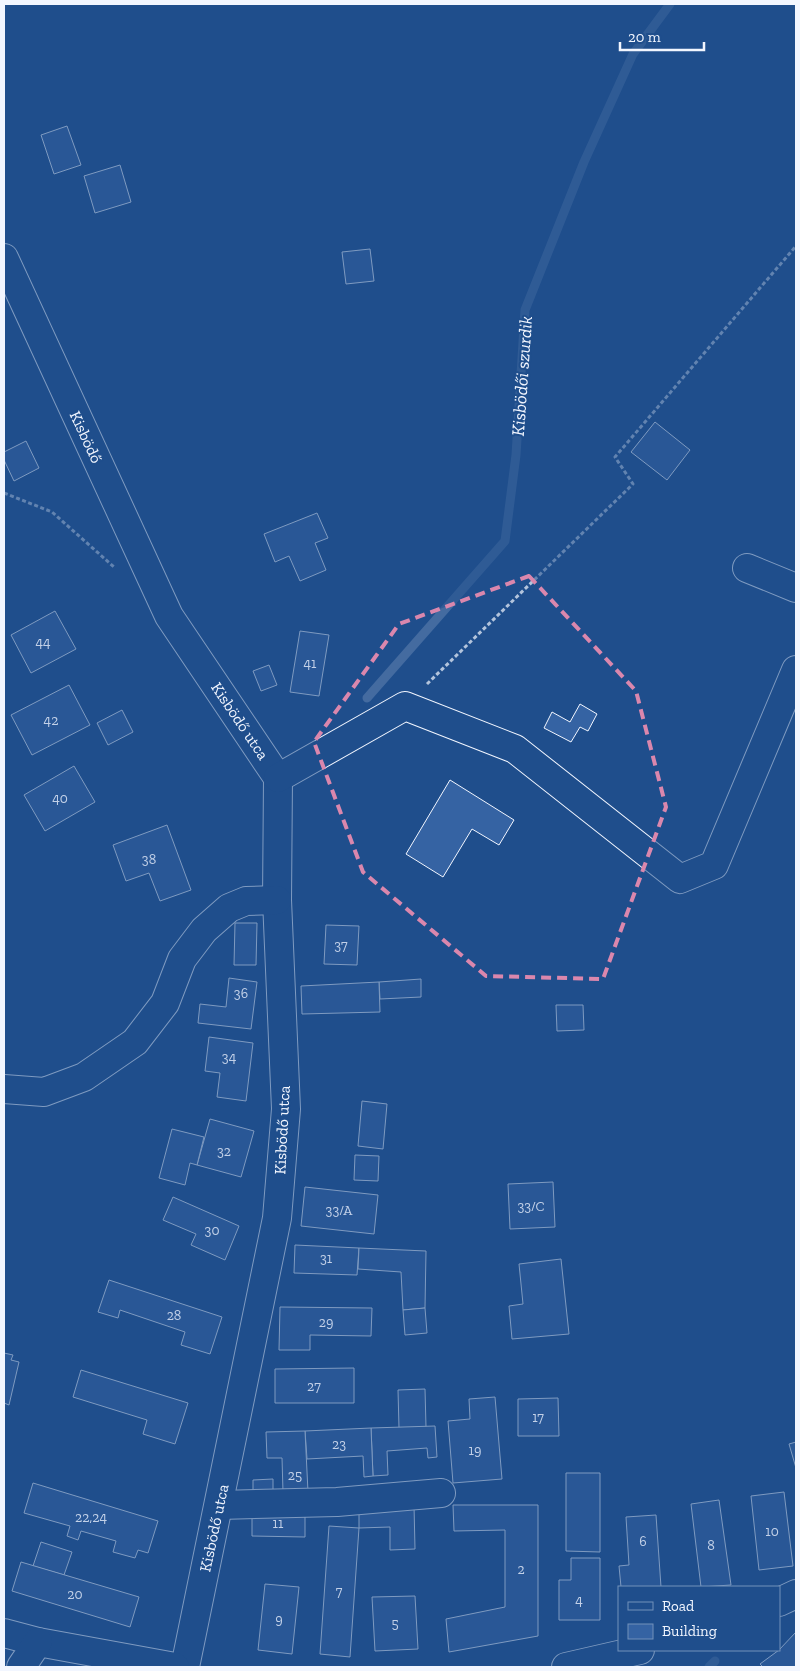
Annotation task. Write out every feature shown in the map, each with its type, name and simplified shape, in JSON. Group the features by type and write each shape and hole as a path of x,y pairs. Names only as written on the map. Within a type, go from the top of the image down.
{"street":[{"name":"Kisbödő","path":"4,258 169,616"},
{"path":"747,568 796,588"},
{"name":"Kisbödő utca","path":"169,616 278,778 277,900 286,1109 276,1218 185,1667"},
{"path":"278,778 404,706 515,749 680,879 714,865 796,670"},
{"path":"4,1089 44,1092 84,1077 134,1042 165,1003 182,959 204,930 229,908 246,901 277,900"},
{"path":"219,1505 337,1502 441,1492"},
{"path":"780,1602 796,1594"},
{"path":"4,1633 38,1642 175,1667"},
{"path":"21,1667 38,1642"},
{"path":"566,1667 636,1651"}],"path":[{"path":"404,706 633,484 615,457 796,246"},
{"path":"4,493 52,512 118,570"}],"highlighted area":[{"path":"529,576 636,691 666,807 603,979 486,976 363,872 314,742 399,624"}],"building":[{"path":"67,126 81,165 54,174 41,135"},
{"path":"120,165 131,202 95,213 84,176"},
{"path":"370,249 374,281 346,284 342,252"},
{"path":"655,422 690,450 667,480 631,452"},
{"path":"26,441 39,468 14,481 4,460 4,452"},
{"path":"317,513 328,538 315,543 326,570 300,581 289,556 275,562 264,534"},
{"path":"55,611 76,649 31,673 11,635"},
{"path":"300,631 329,635 319,696 290,692"},
{"path":"269,665 277,685 261,691 253,671"},
{"path":"69,685 90,725 32,755 11,715"},
{"path":"580,704 597,714 588,731 580,727 571,742 544,728 552,712 570,722"},
{"path":"122,710 133,732 108,745 97,723"},
{"path":"74,766 95,802 45,831 24,795"},
{"path":"450,780 514,820 499,845 472,829 443,877 406,854"},
{"path":"167,825 191,890 160,901 149,873 126,881 113,845"},
{"path":"235,923 257,923 256,965 234,965"},
{"path":"326,925 359,926 357,965 324,964"},
{"path":"229,978 257,982 251,1029 198,1023 200,1004 226,1007"},
{"path":"421,979 421,997 380,999 379,982"},
{"path":"379,982 380,1012 302,1014 301,986"},
{"path":"556,1005 583,1005 584,1030 557,1031"},
{"path":"209,1037 253,1043 246,1101 217,1097 220,1073 205,1071"},
{"path":"362,1101 387,1104 383,1149 358,1146"},
{"path":"210,1119 254,1131 241,1177 197,1165"},
{"path":"172,1129 204,1137 197,1165 190,1163 185,1185 159,1178"},
{"path":"355,1155 379,1156 378,1181 354,1180"},
{"path":"553,1182 555,1227 510,1229 508,1184"},
{"path":"305,1187 378,1195 374,1234 301,1226"},
{"path":"173,1197 239,1226 225,1260 191,1245 196,1234 163,1220"},
{"path":"295,1245 359,1248 357,1275 294,1273"},
{"path":"359,1248 426,1251 425,1308 403,1310 401,1272 358,1269"},
{"path":"561,1259 569,1334 512,1339 509,1306 523,1304 519,1264"},
{"path":"109,1280 222,1317 210,1354 181,1345 185,1332 120,1310 118,1318 98,1312"},
{"path":"280,1307 372,1308 371,1336 310,1335 310,1350 279,1350"},
{"path":"425,1308 427,1333 405,1335 403,1310"},
{"path":"4,1353 13,1355 11,1360 19,1362 9,1405 4,1403"},
{"path":"354,1368 354,1403 275,1403 275,1369"},
{"path":"81,1370 188,1403 175,1444 143,1434 147,1420 73,1397"},
{"path":"425,1389 426,1427 399,1428 398,1390"},
{"path":"495,1397 502,1479 453,1483 448,1421 470,1419 469,1399"},
{"path":"558,1398 559,1436 518,1436 518,1399"},
{"path":"435,1426 437,1457 428,1458 427,1448 387,1451 388,1475 373,1476 371,1428"},
{"path":"371,1428 373,1476 364,1477 363,1456 307,1459 305,1431"},
{"path":"305,1431 308,1492 283,1492 282,1458 267,1458 266,1432"},
{"path":"796,1442 796,1468 789,1444"},
{"path":"566,1473 600,1473 600,1552 566,1551"},
{"path":"273,1479 273,1494 253,1495 253,1480"},
{"path":"33,1483 158,1521 148,1553 138,1550 135,1558 113,1552 116,1541 81,1531 78,1540 67,1536 70,1526 24,1513"},
{"path":"784,1492 793,1566 759,1570 751,1496"},
{"path":"719,1500 731,1585 701,1586 691,1504"},
{"path":"414,1505 415,1549 390,1550 390,1527 359,1528 359,1507"},
{"path":"453,1505 538,1505 538,1636 449,1652 446,1619 505,1607 505,1530 454,1531"},
{"path":"252,1510 305,1510 305,1537 252,1536"},
{"path":"656,1515 661,1586 621,1586 619,1566 629,1565 626,1517"},
{"path":"329,1526 359,1528 350,1657 320,1654"},
{"path":"41,1542 72,1552 64,1575 33,1566"},
{"path":"571,1558 600,1558 600,1620 559,1620 559,1580 571,1580"},
{"path":"21,1562 139,1597 130,1627 12,1591"},
{"path":"265,1584 299,1587 292,1654 258,1650"},
{"path":"415,1596 418,1649 375,1651 372,1597"},
{"path":"796,1632 796,1667 763,1667 760,1664 780,1651"}],"waterway":[{"name":"Kisbödői szurdik","path":"367,698 505,541 516,455 525,310 584,162 633,54 670,4"},
{"path":"709,1667 715,1661"}]}
